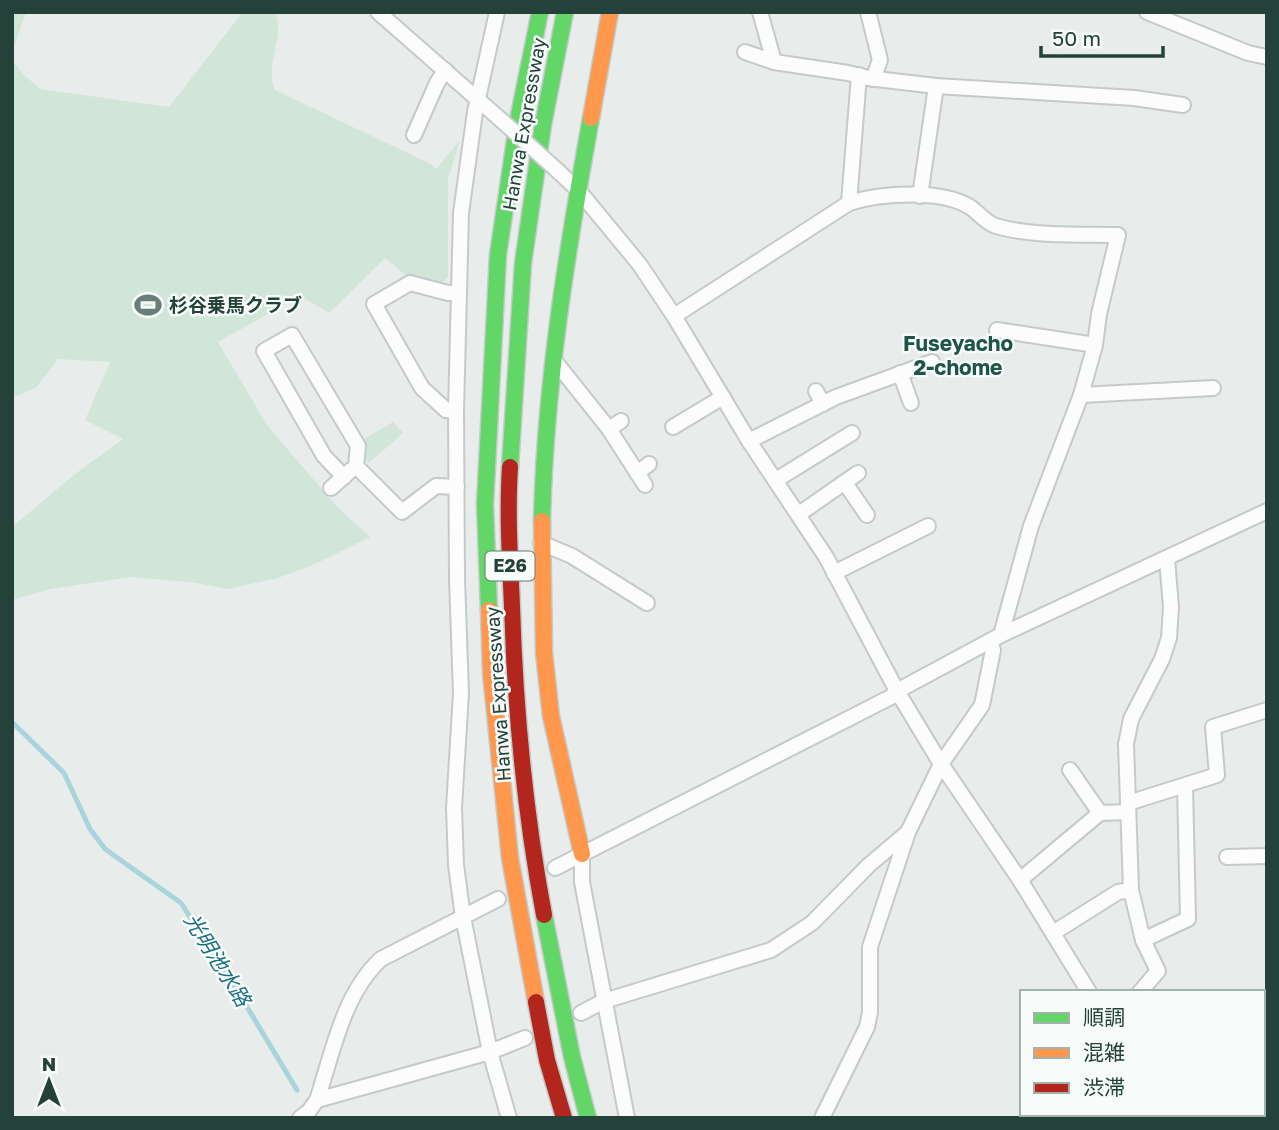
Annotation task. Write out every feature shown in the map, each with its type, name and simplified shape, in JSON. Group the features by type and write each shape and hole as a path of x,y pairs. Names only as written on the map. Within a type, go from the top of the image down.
{"main road":[{"name":"Hanwa Expressway","path":"540,12 518,120 498,255 485,504 491,673 510,858 547,1060 564,1118"},
{"name":"Hanwa Expressway","path":"565,12 543,125 523,263 508,505 514,671 533,857 572,1057 588,1118"},
{"path":"582,854 551,716 544,653 541,543 543,463 564,270 610,12"}],"street":[{"path":"379,12 579,191 640,265 749,441 799,513 897,691 941,764 1020,880 1088,990"},
{"path":"497,12 477,99 461,213 456,411 461,693 453,808 456,865 463,917 490,1052 509,1118"},
{"path":"760,12 774,62"},
{"path":"849,203 866,77 880,60 868,12"},
{"path":"1147,12 1248,53 1267,58"},
{"path":"744,52 774,62 936,86 1134,98 1183,105"},
{"path":"414,135 445,70"},
{"path":"920,196 936,86"},
{"path":"674,316 849,203 871,196 944,197 969,206 992,225 1020,231 1118,236 1099,314 1095,345 1081,396 1031,526 996,638 982,705 941,764 908,832 870,947 870,1012 867,1027 821,1118"},
{"path":"456,411 446,411 422,388 374,304 410,283 458,293"},
{"path":"997,330 1095,345"},
{"path":"331,488 344,477 356,466 358,446 292,335 264,351 324,456 344,477"},
{"path":"554,360 615,425 641,479 649,464"},
{"path":"749,441 820,397 932,362"},
{"path":"900,373 911,403"},
{"path":"1081,396 1213,388"},
{"path":"673,427 723,397"},
{"path":"776,480 852,433"},
{"path":"356,466 402,512 436,486 457,487"},
{"path":"799,513 858,473"},
{"path":"845,483 867,515"},
{"path":"555,868 891,697 897,691 996,638 1267,511"},
{"path":"834,573 928,526"},
{"path":"541,543 572,556 647,603"},
{"path":"1142,990 1158,971 1143,940 1130,890 1126,744 1131,719 1162,659 1169,638 1171,607 1167,559"},
{"path":"1020,880 1100,813 1128,808 1217,775 1213,727 1267,710"},
{"path":"1070,769 1100,813"},
{"path":"1143,940 1188,919 1185,786"},
{"path":"581,1013 604,1001 771,950 812,923 869,865 908,832"},
{"path":"582,854 582,882 627,1118"},
{"path":"1227,857 1267,856"},
{"path":"1053,933 1118,892 1130,890"},
{"path":"300,1118 317,1100 351,998 366,972 381,959 498,899"},
{"path":"317,1100 490,1052 525,1038"}],"green space":[{"path":"12,12 26,12 12,54"},
{"name":"杉谷乗馬クラブ","path":"240,12 275,12 278,31 272,80 275,90 431,164 436,169 460,140 448,179 448,277 440,285 408,277 385,258 329,313 300,296 218,342 267,425 338,508 370,537 315,564 278,578 228,589 190,582 132,577 51,589 12,600 12,527 75,474 123,439 85,420 110,362 58,359 37,387 12,398 12,59 23,74 40,89 169,107 239,17"},
{"path":"393,422 403,433 369,463 365,458 367,444 364,439"}],"waterway":[{"name":"光明池水路","path":"12,722 64,773 90,829 105,849 181,903 297,1090"}],"traffic: fast":[{"path":"489,610 485,504 498,255 518,120 540,12"},
{"path":"510,467 523,263 543,125 565,12"},
{"path":"542,521 552,369 591,118"},
{"path":"544,915 572,1057 588,1118"}],"traffic: slow":[{"path":"591,118 610,12"},
{"path":"542,521 544,653 551,716 582,854"},
{"path":"489,610 491,673 510,858 536,1002"}],"traffic: jam":[{"path":"510,467 510,553 518,722 531,838 544,915"},
{"path":"536,1002 547,1060 564,1118"}],"place":[{"name":"杉谷乗馬クラブ","path":"148,305"}],"district":[{"name":"Fuseyacho 2-chome","path":"958,356"}]}
